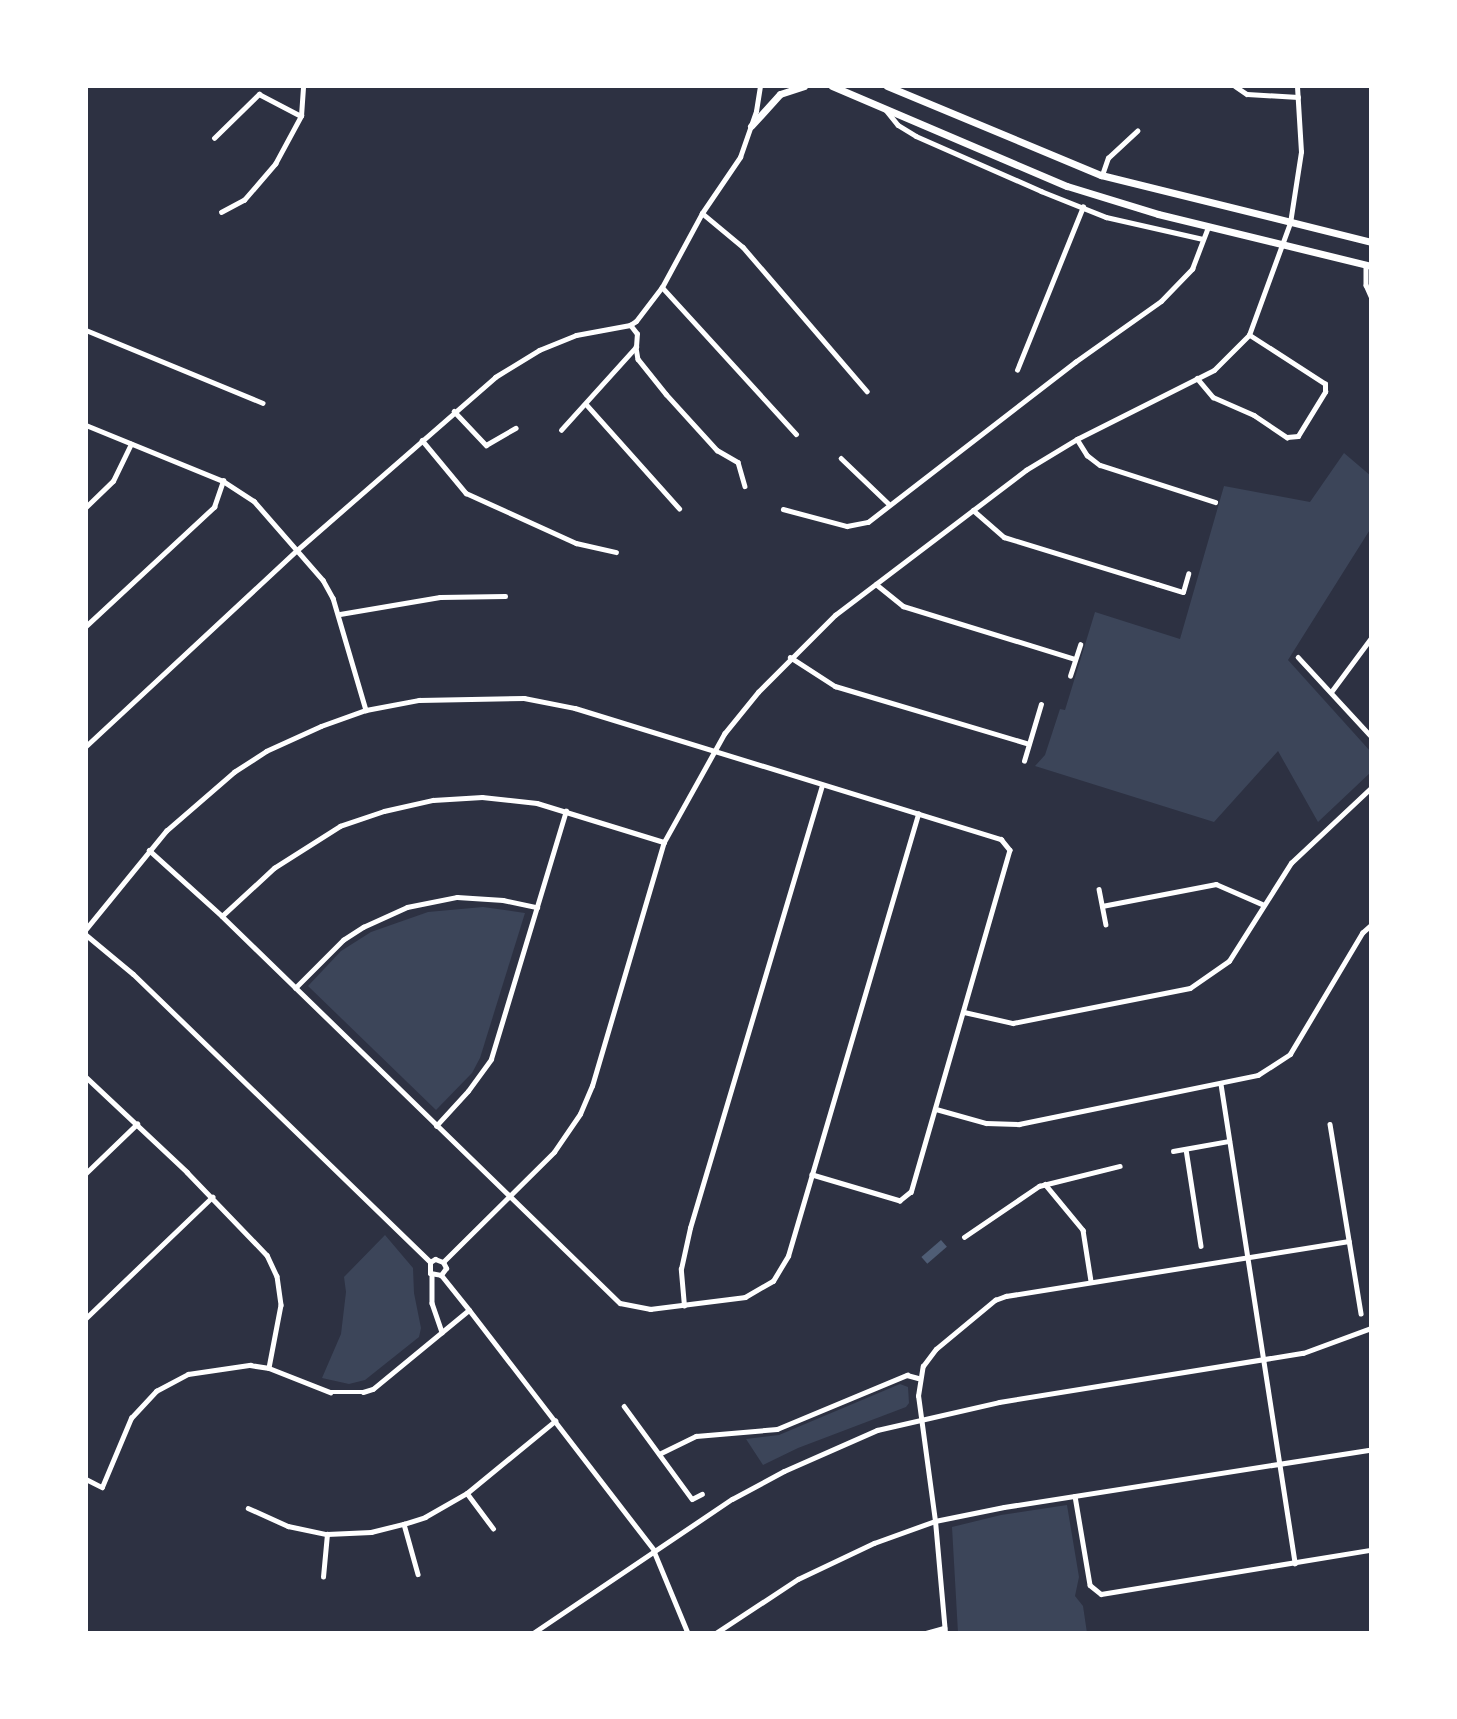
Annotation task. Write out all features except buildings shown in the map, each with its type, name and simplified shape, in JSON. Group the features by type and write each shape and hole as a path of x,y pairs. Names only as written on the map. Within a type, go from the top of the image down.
{"main road":[{"path":"751,127 780,94 804,86"},
{"path":"832,86 1067,186 1208,227 1369,266"},
{"path":"887,86 1101,176 1371,242"}],"street":[{"path":"221,212 244,200 275,164 302,116 303,86"},
{"path":"86,746 297,550 495,377 540,350 576,335 630,325 646,312 702,214 740,157 751,127 760,86"},
{"path":"1235,86 1247,94 1298,97"},
{"path":"443,1262 510,1199 554,1152 580,1114 592,1086 664,842 714,750 743,709 790,657 835,615 973,510 1077,439 1223,363 1248,335 1290,223 1301,152 1297,86"},
{"path":"214,138 259,94 302,116"},
{"path":"886,109 898,125 916,136 1083,207 1133,224 1203,239"},
{"path":"1101,176 1108,158 1137,131"},
{"path":"1017,370 1083,207"},
{"path":"702,214 743,247 867,391"},
{"path":"783,509 847,526 868,522 888,503 1161,301 1192,270 1208,227"},
{"path":"1369,266 1366,285 1371,296"},
{"path":"662,287 796,434"},
{"path":"630,325 637,334 639,359 666,394 717,450 738,461 745,486"},
{"path":"86,330 263,403"},
{"path":"1197,378 1213,397 1254,415 1287,437 1298,436 1325,392 1325,384 1248,335"},
{"path":"561,430 636,347"},
{"path":"586,404 679,508"},
{"path":"454,411 486,445 516,428"},
{"path":"86,425 223,481 254,501 323,580 340,614 366,710"},
{"path":"422,439 466,493 576,543 615,552"},
{"path":"1077,439 1087,455 1100,465 1215,502"},
{"path":"86,507 113,481 131,444"},
{"path":"841,458 888,503"},
{"path":"86,626 214,507 223,481"},
{"path":"973,510 1004,537 1183,592 1188,574"},
{"path":"876,584 903,606 1075,659"},
{"path":"340,614 440,597 505,596"},
{"path":"1331,692 1371,638"},
{"path":"1070,676 1080,645"},
{"path":"790,657 835,685 1029,744"},
{"path":"1298,657 1371,736"},
{"path":"86,929 149,850 209,792 267,751 321,726 366,710 419,699 524,698 575,708 1007,843 1010,850 912,1192 900,1201 812,1175"},
{"path":"1024,761 1041,704"},
{"path":"684,1306 681,1269 690,1228 822,785"},
{"path":"964,1012 1013,1023 1190,988 1229,961 1262,904 1291,863 1371,788"},
{"path":"222,916 295,853 340,826 384,811 457,797 512,800 566,811 664,842"},
{"path":"436,1126 474,1085 491,1059 566,811"},
{"path":"149,850 222,916 510,1199 620,1303 650,1309 745,1297 773,1281 788,1256 918,814"},
{"path":"1102,906 1216,884 1262,904"},
{"path":"1099,889 1106,924"},
{"path":"295,988 343,940 363,927 407,907 467,897 503,900 537,907"},
{"path":"936,1109 986,1123 1019,1124 1258,1075 1290,1054 1362,933 1371,925"},
{"path":"86,935 133,974 430,1262"},
{"path":"86,1077 261,1245 277,1276 281,1305 269,1367"},
{"path":"1221,1084 1295,1563"},
{"path":"86,1173 137,1124"},
{"path":"1330,1125 1361,1313"},
{"path":"1173,1151 1229,1141"},
{"path":"1186,1149 1201,1246"},
{"path":"964,1237 1045,1184 1120,1166"},
{"path":"1045,1184 1083,1230 1091,1281"},
{"path":"86,1318 212,1197"},
{"path":"926,1633 945,1630 935,1521 920,1418 919,1378 929,1356 995,1300 1091,1281 1349,1241"},
{"path":"441,1275 446,1268 443,1262 436,1259 430,1262 428,1267 432,1275 432,1303 442,1332"},
{"path":"432,1275 441,1275"},
{"path":"441,1275 654,1550 688,1633"},
{"path":"86,1479 102,1488 131,1418 156,1391 188,1374 210,1368 250,1365 269,1367 330,1392 363,1392 373,1389 469,1310"},
{"path":"534,1633 654,1550 760,1483 877,1430 999,1402 1263,1361 1323,1348 1371,1328"},
{"path":"659,1454 696,1436 777,1429 906,1375 919,1378"},
{"path":"624,1406 692,1499 702,1494"},
{"path":"248,1508 288,1526 327,1534 371,1532 404,1524 443,1508 467,1493 555,1421"},
{"path":"716,1633 798,1579 874,1543 935,1521 1279,1462 1370,1450"},
{"path":"467,1493 493,1528"},
{"path":"1075,1496 1090,1585 1096,1592 1105,1593 1371,1550"},
{"path":"404,1524 418,1574"},
{"path":"323,1577 327,1534"}],"shaded area":[{"path":"1344,453 1371,476 1371,528 1288,660 1371,752 1371,772 1318,822 1278,751 1214,822 1035,766 1045,755 1060,709 1065,710 1095,612 1180,639 1224,486 1310,502"},
{"path":"483,907 525,913 480,1058 472,1073 436,1110 308,986 341,951 371,932 428,912"},
{"path":"385,1235 413,1268 414,1293 421,1328 419,1337 365,1380 349,1384 322,1378 341,1334 346,1292 344,1277"},
{"path":"941,1240 947,1247 927,1264 921,1257"},
{"path":"900,1384 908,1387 909,1403 906,1407 798,1448 763,1465 746,1439 779,1435"},
{"path":"1067,1505 1079,1577 1075,1596 1083,1606 1087,1633 958,1633 952,1527 1001,1515"}]}
